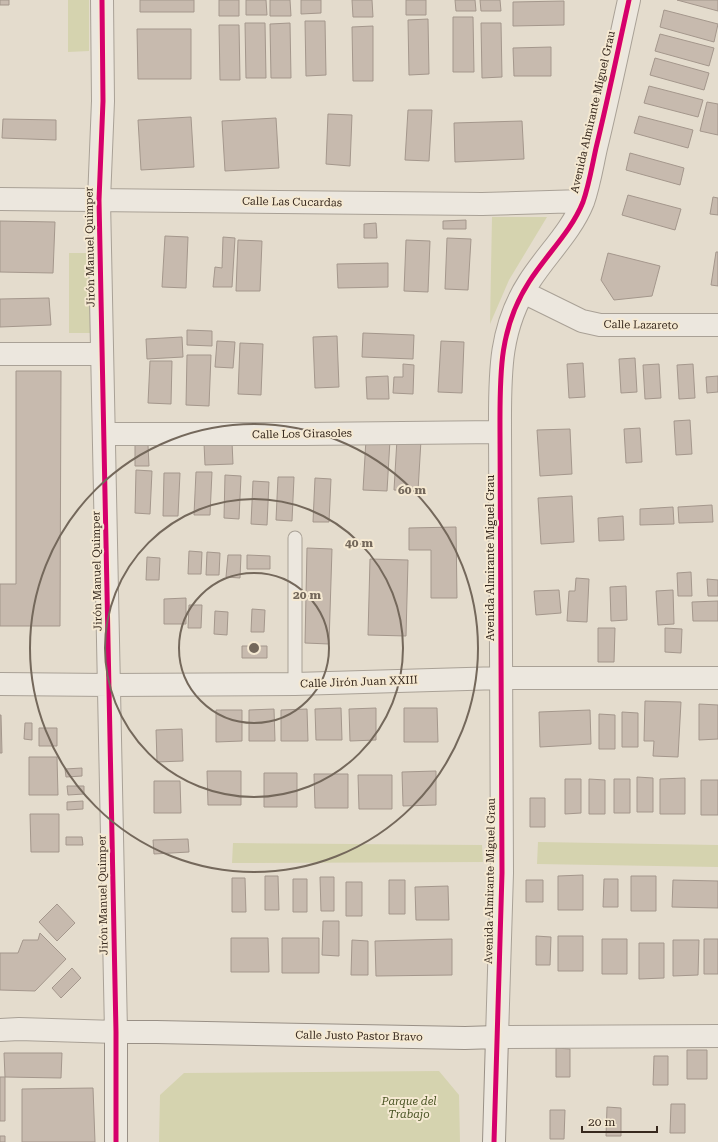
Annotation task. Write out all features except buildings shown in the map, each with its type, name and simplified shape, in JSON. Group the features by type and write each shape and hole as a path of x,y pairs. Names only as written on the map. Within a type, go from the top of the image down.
{"street":[{"name":"Jirón Manuel Quimper","path":"102,0 103,101 99,200 116,1032 116,1142"},
{"name":"Avenida Almirante Miguel Grau","path":"494,1142 502,873 500,375 508,329 523,292 575,218 583,201 608,99 628,0"},
{"name":"Calle Las Cucardas","path":"0,199 474,204 583,201"},
{"name":"Calle Lazareto","path":"523,292 582,321 600,325 718,326"},
{"path":"0,354 102,354"},
{"name":"Calle Los Girasoles","path":"104,434 500,432"},
{"name":"Calle Jirón Juan XXIII","path":"0,684 295,684 501,678 718,678"},
{"name":"Calle Justo Pastor Bravo","path":"0,1030 19,1029 465,1038 718,1036"}],"lane":[{"path":"295,684 296,538"}],"green space":[{"path":"68,0 89,0 89,51 68,52"},
{"path":"492,217 547,217 509,280 490,324"},
{"path":"69,253 90,253 91,333 69,333"},
{"path":"538,842 718,845 718,867 537,864"},
{"path":"233,843 482,845 483,862 232,863"},
{"name":"Parque del Trabajo","path":"439,1071 459,1095 460,1142 159,1142 160,1095 184,1073"}],"cycle path":[{"path":"102,0 103,101 99,200 116,1032 116,1142"},
{"path":"494,1142 502,873 500,392 503,354 511,318 519,300 529,282 572,223 583,202 629,0"}]}
